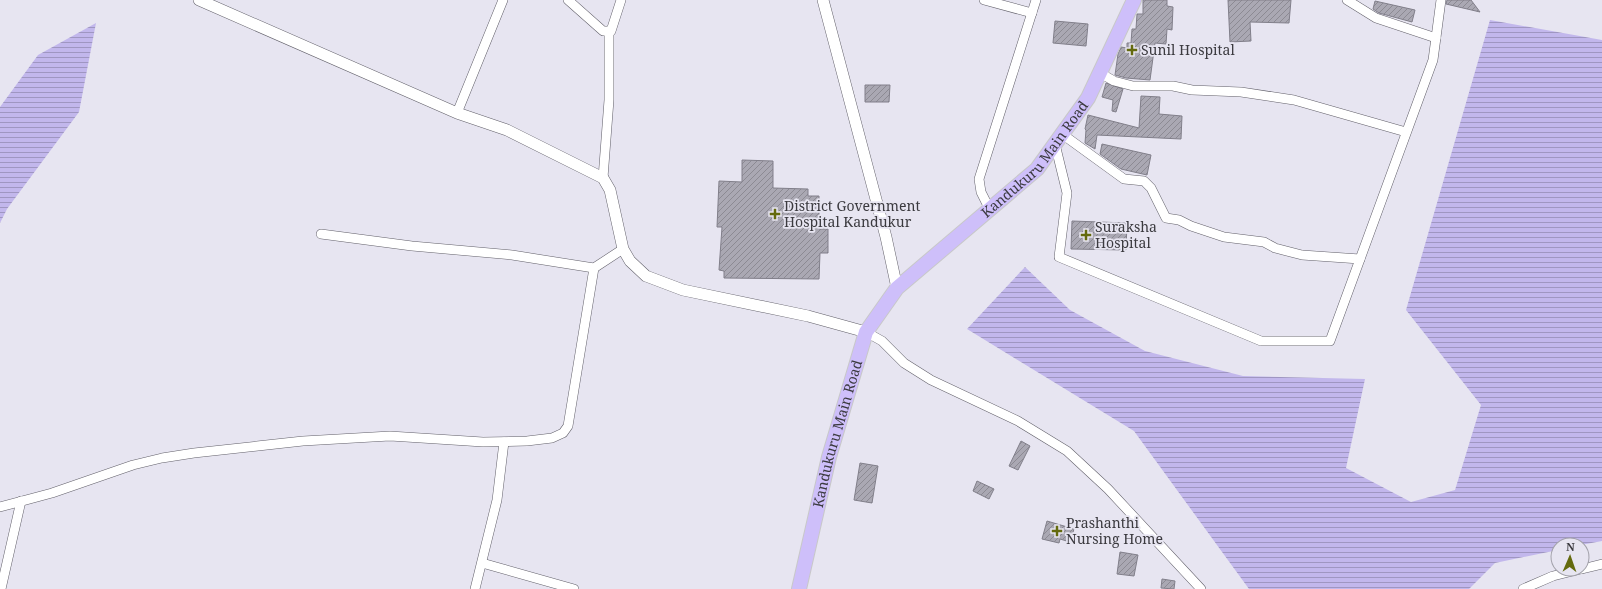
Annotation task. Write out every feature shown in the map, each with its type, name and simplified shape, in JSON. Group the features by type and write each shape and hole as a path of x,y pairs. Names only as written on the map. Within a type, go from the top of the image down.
{"main road":[{"name":"Kandukuru Main Road","path":"799,589 829,457 866,332 897,288 1037,169 1088,98 1134,0"}],"street":[{"path":"199,0 458,113 506,130 603,178 610,190 623,249 630,261 646,276 683,290 808,316 866,332 882,341 904,363 932,380 1018,421 1067,451 1108,489 1201,589"},
{"path":"458,113 504,0"},
{"path":"568,0 603,32 612,31 621,0"},
{"path":"823,0 886,237 897,288"},
{"path":"984,0 1032,13"},
{"path":"990,210 981,192 979,179 1036,0"},
{"path":"1347,0 1376,18 1436,38"},
{"path":"1058,139 1067,193 1059,257 1261,341 1330,341 1433,60 1440,0"},
{"path":"603,178 609,100 609,31"},
{"path":"1100,72 1114,81 1133,86 1173,86 1192,90 1241,92 1294,100 1406,132"},
{"path":"1058,139 1124,179 1144,182 1151,188 1166,218 1179,220 1191,226 1224,237 1264,242 1275,248 1302,255 1360,259"},
{"path":"321,234 412,246 512,255 594,268 623,249"},
{"path":"0,507 52,493 133,465 162,458 194,453 303,441 390,436 504,442 552,438 563,434 568,426 594,268"},
{"path":"475,589 497,500 504,442"},
{"path":"1,589 17,528 21,501"},
{"path":"482,562 574,589"},
{"path":"1590,567 1602,564"},
{"path":"1523,589 1551,577"}],"shaded area":[{"path":"1490,20 1602,40 1602,541 1590,543 1590,537 1550,537 1550,552 1495,563 1469,589 1249,589 1134,431 967,329 1025,267 1070,310 1145,351 1243,376 1365,379 1346,468 1411,502 1455,490 1481,405 1406,310"},
{"path":"96,23 79,112 7,209 0,223 0,107 38,55"}],"building":[{"path":"1143,0 1167,0 1167,6 1173,7 1172,30 1167,29 1166,44 1155,43 1150,80 1126,78 1115,75 1118,54 1121,47 1127,48 1127,43 1131,43 1132,29 1136,29 1137,14 1143,14"},
{"path":"1228,0 1291,0 1289,23 1250,22 1251,41 1230,42"},
{"path":"1447,0 1471,0 1480,12 1446,4"},
{"path":"1375,1 1415,10 1412,22 1379,13 1373,9"},
{"path":"1055,21 1088,24 1086,46 1053,43"},
{"path":"1106,83 1123,89 1116,112 1112,111 1113,100 1102,97"},
{"path":"865,85 890,85 889,102 865,102"},
{"path":"1141,96 1160,97 1159,114 1182,116 1181,139 1097,135 1095,149 1085,143 1085,129 1088,115 1139,128"},
{"path":"1102,144 1151,155 1147,175 1121,169 1100,154"},
{"path":"742,160 773,161 773,188 808,189 808,196 819,196 819,229 828,229 828,253 820,253 819,279 724,278 724,271 719,270 722,227 717,227 719,181 742,182"},
{"path":"1072,221 1127,223 1126,250 1071,249"},
{"path":"1021,441 1030,446 1018,470 1009,466"},
{"path":"860,463 878,466 872,503 854,500"},
{"path":"977,481 994,489 989,499 973,491"},
{"path":"1047,521 1074,529 1070,542 1060,539 1059,543 1042,539"},
{"path":"1120,552 1138,555 1134,576 1117,574"},
{"path":"1162,579 1175,581 1174,589 1161,588"}],"place":[{"name":"Sunil Hospital","path":"1132,50"},
{"name":"District Government Hospital Kandukur","path":"775,214"},
{"name":"Suraksha Hospital","path":"1086,235"},
{"name":"Prashanthi Nursing Home","path":"1057,531"}]}
